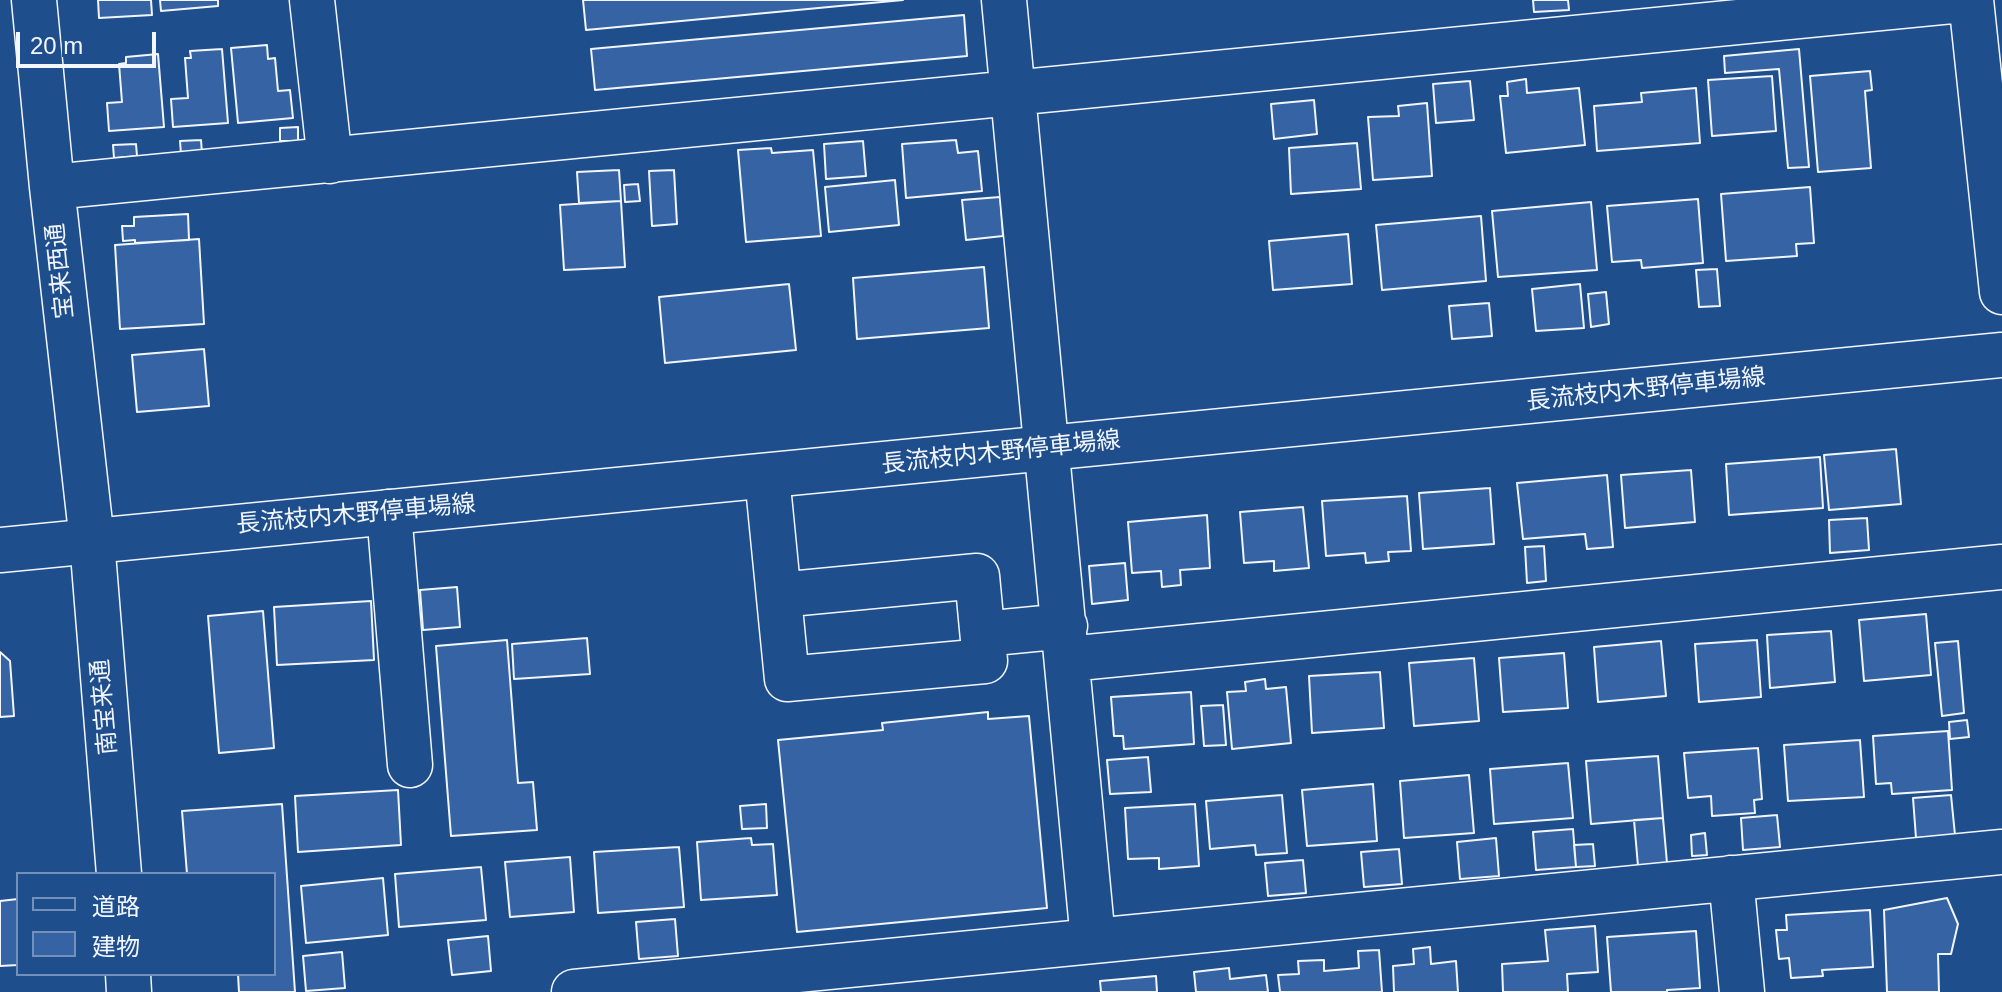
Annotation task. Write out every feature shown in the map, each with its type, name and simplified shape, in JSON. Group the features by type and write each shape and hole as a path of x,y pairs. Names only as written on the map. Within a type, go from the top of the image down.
{"street":[{"name":"宝来西通","path":"34,0 92,541"},
{"path":"312,0 330,161"},
{"path":"1004,0 1093,940"},
{"path":"52,187 1962,0"},
{"path":"1971,0 2002,292"},
{"name":"長流枝内木野停車場線","path":"0,550 2002,355"},
{"path":"767,476 787,679 985,661 977,576 779,595"},
{"path":"389,512 410,765"},
{"name":"南宝来通","path":"92,541 119,872"},
{"path":"983,634 1066,643 2002,567"},
{"path":"574,992 2002,852"},
{"path":"1731,878 1742,992"}],"building":[{"path":"98,0 151,0 152,15 99,18"},
{"path":"160,0 218,0 218,6 161,11"},
{"path":"583,0 903,0 586,30"},
{"path":"1533,0 1568,0 1569,10 1534,12"},
{"path":"964,15 967,56 595,90 591,49"},
{"path":"267,45 268,59 275,58 278,91 290,90 293,118 238,123 231,48"},
{"path":"222,49 228,123 173,127 171,99 188,98 185,58 191,58 190,51"},
{"path":"1799,49 1809,167 1788,168 1779,69 1725,73 1724,56"},
{"path":"158,54 164,127 109,131 107,103 122,102 119,64 126,63 126,57"},
{"path":"1870,71 1872,90 1865,91 1871,168 1818,172 1810,76"},
{"path":"1772,76 1776,131 1712,136 1708,80"},
{"path":"1526,79 1527,93 1579,88 1585,145 1506,153 1500,96 1508,96 1507,82"},
{"path":"1470,81 1474,120 1436,123 1433,84"},
{"path":"1696,88 1700,143 1597,151 1594,106 1642,102 1641,93"},
{"path":"1314,100 1317,134 1274,139 1271,104"},
{"path":"1427,103 1432,176 1373,180 1368,117 1399,116 1398,106"},
{"path":"298,127 298,141 280,141 280,128"},
{"path":"201,140 202,153 181,154 180,141"},
{"path":"956,140 958,153 978,151 982,191 906,198 902,144"},
{"path":"863,141 866,176 826,179 824,144"},
{"path":"1357,143 1361,189 1291,194 1289,148"},
{"path":"136,144 137,156 114,158 113,145"},
{"path":"771,148 772,153 813,150 821,236 746,242 738,150"},
{"path":"619,170 621,201 579,203 577,172"},
{"path":"674,170 677,224 652,226 649,171"},
{"path":"895,180 899,225 829,232 825,187"},
{"path":"638,184 640,201 625,202 624,185"},
{"path":"1810,187 1814,243 1796,244 1797,256 1726,261 1721,194"},
{"path":"1000,197 1003,236 966,240 962,200"},
{"path":"1698,199 1703,263 1642,268 1641,260 1612,262 1607,206"},
{"path":"621,201 625,267 564,270 560,205"},
{"path":"1591,202 1597,270 1498,277 1492,211"},
{"path":"188,214 189,240 123,241 122,226 134,226 134,217"},
{"path":"1481,216 1486,281 1382,290 1376,225"},
{"path":"1348,234 1352,284 1273,290 1269,241"},
{"path":"199,239 204,324 120,329 115,245"},
{"path":"984,267 989,328 857,339 853,278"},
{"path":"1717,269 1720,306 1699,307 1696,270"},
{"path":"789,284 796,350 665,363 659,297"},
{"path":"1580,284 1584,328 1536,331 1532,289"},
{"path":"1606,292 1609,324 1591,327 1588,294"},
{"path":"1489,303 1492,336 1452,339 1449,306"},
{"path":"204,349 209,406 137,412 132,355"},
{"path":"1896,449 1901,504 1829,510 1824,455"},
{"path":"1820,457 1823,508 1729,515 1726,464"},
{"path":"1691,470 1695,522 1625,528 1621,475"},
{"path":"1607,475 1613,547 1587,549 1585,534 1523,539 1517,483"},
{"path":"1490,488 1494,544 1423,549 1419,493"},
{"path":"1407,496 1411,551 1388,552 1389,561 1366,563 1365,553 1326,556 1322,501"},
{"path":"1303,507 1309,568 1274,571 1274,561 1244,563 1240,512"},
{"path":"1207,515 1210,568 1180,570 1181,585 1162,587 1161,571 1132,573 1128,522"},
{"path":"1867,518 1869,550 1830,553 1829,520"},
{"path":"1544,546 1546,581 1527,583 1525,547"},
{"path":"1125,563 1128,600 1092,604 1089,566"},
{"path":"457,587 460,627 423,630 420,590"},
{"path":"371,601 374,660 277,665 274,607"},
{"path":"263,611 274,748 219,753 208,616"},
{"path":"1926,614 1931,675 1864,681 1859,620"},
{"path":"1831,631 1835,682 1770,688 1767,635"},
{"path":"587,638 590,674 514,679 512,644"},
{"path":"507,640 518,783 533,782 537,830 451,836 436,646"},
{"path":"1757,640 1761,697 1699,702 1695,644"},
{"path":"1661,641 1666,696 1598,702 1594,647"},
{"path":"1958,641 1964,713 1942,716 1935,643"},
{"path":"0,652 10,661 14,716 0,717"},
{"path":"1564,653 1568,708 1503,712 1499,658"},
{"path":"1474,658 1479,721 1414,726 1409,663"},
{"path":"1380,672 1384,728 1312,733 1309,676"},
{"path":"1265,679 1266,689 1286,687 1291,743 1232,749 1227,692 1246,691 1245,682"},
{"path":"1191,692 1194,744 1124,749 1123,736 1114,736 1111,697"},
{"path":"1223,705 1226,745 1204,746 1201,706"},
{"path":"988,712 988,719 1029,716 1047,908 797,932 778,740 883,730 882,723"},
{"path":"1967,720 1969,737 1950,739 1949,722"},
{"path":"1948,731 1952,790 1892,794 1891,783 1876,784 1873,736"},
{"path":"1860,740 1864,797 1788,801 1784,745"},
{"path":"1758,748 1762,799 1754,800 1755,813 1712,816 1711,796 1688,798 1684,753"},
{"path":"1658,756 1663,818 1591,824 1586,761"},
{"path":"1148,757 1151,792 1110,794 1107,760"},
{"path":"1568,763 1573,818 1494,824 1490,769"},
{"path":"1469,775 1474,833 1404,838 1400,781"},
{"path":"1373,784 1377,841 1307,846 1302,790"},
{"path":"398,790 401,845 298,852 295,796"},
{"path":"1282,795 1287,853 1256,855 1255,845 1210,849 1206,801"},
{"path":"1951,795 1955,835 1916,838 1913,798"},
{"path":"282,804 295,992 239,992 238,976 276,976 276,872 187,872 182,811"},
{"path":"766,804 767,828 742,829 740,806"},
{"path":"1195,804 1199,866 1159,869 1159,858 1128,859 1125,808"},
{"path":"1777,815 1780,847 1743,850 1741,818"},
{"path":"1663,818 1667,863 1638,866 1634,820"},
{"path":"1573,829 1576,867 1536,870 1533,832"},
{"path":"1705,833 1707,855 1692,856 1691,835"},
{"path":"751,838 752,845 773,844 777,895 701,900 697,842"},
{"path":"1496,838 1499,876 1460,879 1457,842"},
{"path":"1593,844 1595,866 1576,867 1574,845"},
{"path":"679,847 684,907 598,913 594,852"},
{"path":"1399,849 1402,884 1364,887 1361,852"},
{"path":"570,857 574,912 510,917 505,862"},
{"path":"1303,860 1306,893 1268,896 1265,863"},
{"path":"481,867 486,920 399,927 395,874"},
{"path":"383,878 388,935 306,943 301,886"},
{"path":"1947,898 1958,924 1951,954 1938,954 1939,992 1887,992 1884,910"},
{"path":"16,899 16,965 0,966 0,901"},
{"path":"1870,910 1873,967 1822,970 1823,976 1791,978 1789,958 1779,959 1776,930 1787,930 1786,915"},
{"path":"675,919 678,956 639,959 636,922"},
{"path":"1595,926 1598,972 1567,974 1568,992 1503,992 1502,964 1548,961 1545,930"},
{"path":"1696,931 1700,988 1667,992 1611,992 1607,937"},
{"path":"488,936 491,971 452,975 448,940"},
{"path":"1430,947 1431,964 1456,961 1458,992 1394,992 1393,966 1414,964 1413,949"},
{"path":"1379,950 1382,992 1280,992 1278,975 1299,974 1298,961 1324,960 1324,971 1359,968 1358,951"},
{"path":"342,952 345,988 306,991 303,956"},
{"path":"1229,968 1230,979 1266,975 1268,992 1196,992 1194,972"},
{"path":"1156,976 1157,992 1101,992 1100,981"}]}
